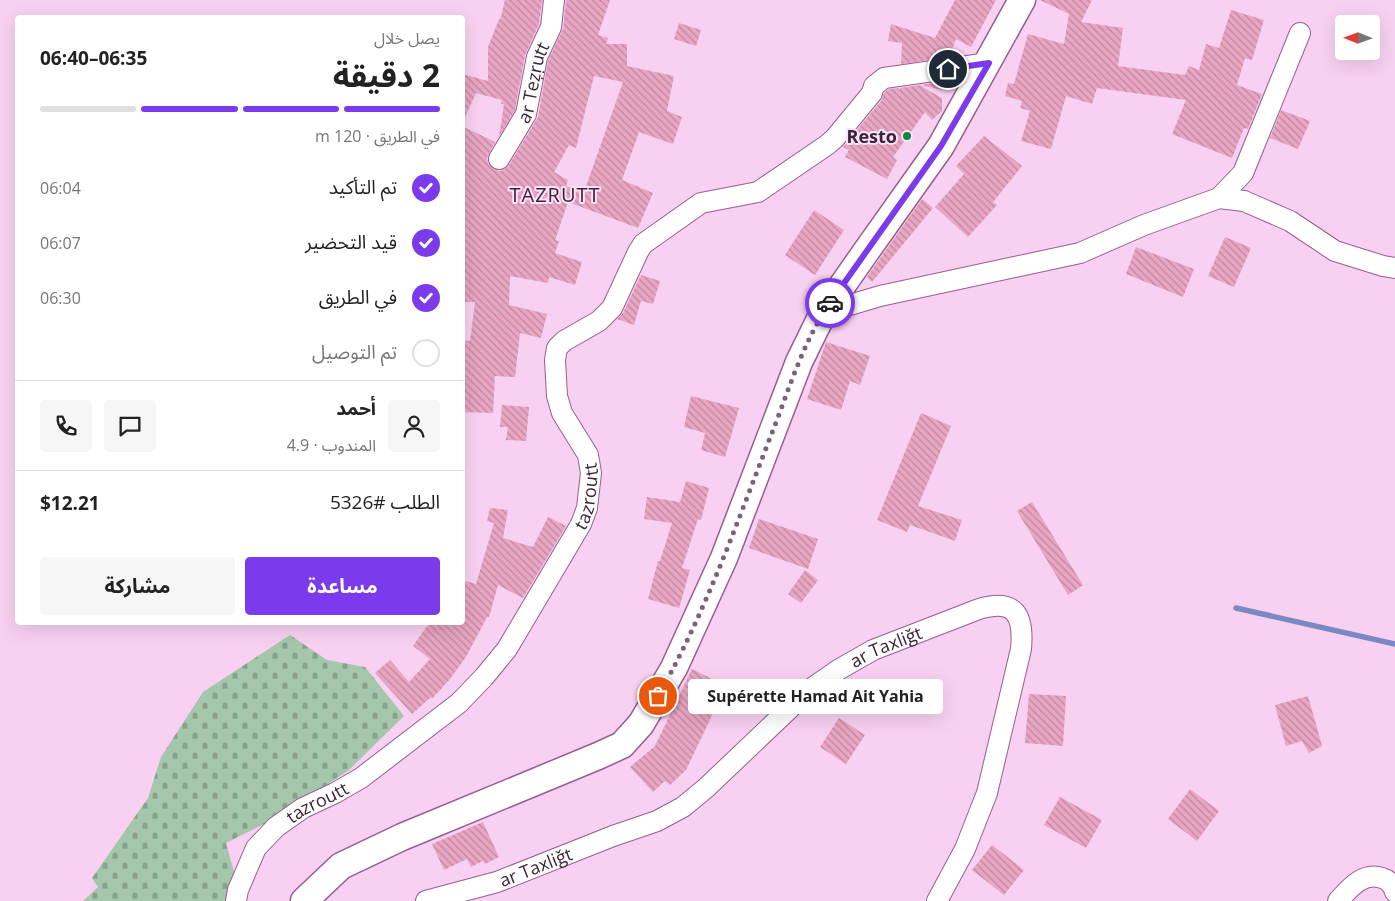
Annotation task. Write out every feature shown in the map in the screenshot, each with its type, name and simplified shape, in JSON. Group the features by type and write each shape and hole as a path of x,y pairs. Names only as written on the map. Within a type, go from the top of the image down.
{"main road":[{"path":"304,901 341,866 402,838 622,745 641,724 674,668 724,558 799,362 823,313 864,252 941,146 989,63 1022,0"}],"street":[{"name":"ar Teẓṛutt","path":"499,159 526,114 537,58 551,28 554,0"},
{"path":"823,313 880,296 1080,253 1144,225 1219,198 1243,173 1300,33"},
{"name":"tazroutt","path":"236,901 238,890 256,848 276,827 303,808 335,793 369,772 459,703 507,649 582,524 587,508 591,473 588,455 562,413 557,396 555,360 558,348 564,341 598,321 612,308 643,244 701,203 758,192 827,145 872,93 874,86 884,78 989,63"},
{"path":"1219,198 1244,201 1290,222 1335,251 1395,268"},
{"name":"ar Taxliǧt","path":"426,901 496,882 613,836 657,821 683,807 706,788 808,692 838,670 873,650 980,609 993,605 1008,607 1018,615 1022,630 1021,648 987,793 965,848 937,901"},
{"path":"1338,901 1354,885 1365,878 1379,877 1387,880 1393,886 1395,892"}],"green space":[{"path":"290,635 327,660 365,667 404,716 349,770 278,817 226,843 235,875 227,901 83,901 98,887 92,878 148,798 161,757 203,692"}],"building":[{"path":"505,0 542,0 539,24 525,55 515,110 499,137 504,104 501,104 502,100 476,93 465,117 465,75 488,81 488,47 500,20"},
{"path":"566,0 610,0 598,35 608,38 606,44 627,44 627,66 674,76 667,111 682,117 673,144 639,132 622,180 653,193 638,228 568,202 555,240 559,241 555,253 582,262 575,285 549,277 548,283 510,276 509,305 547,314 541,338 520,333 515,377 495,376 493,413 465,412 465,340 470,341 475,302 465,302 465,127 495,142 487,158 488,164 493,169 504,170 509,165 538,117 548,61 563,29","holes":["594,76 623,82 584,192 566,186 568,180 554,172 569,145 576,148"]},
{"path":"955,0 996,0 971,47 956,39 949,57 901,64 902,43 888,41 891,24 935,38"},
{"path":"1040,0 1092,0 1081,22 1123,28 1118,66 1185,75 1189,66 1199,70 1206,44 1219,48 1231,10 1264,20 1252,60 1245,58 1237,85 1262,94 1248,129 1244,128 1232,158 1172,134 1186,100 1097,88 1092,104 1066,96 1051,149 1021,141 1030,111 1020,108 1022,101 1005,96 1008,83 1014,84 1028,34 1064,44 1069,14"},
{"path":"679,23 701,30 696,46 674,39"},
{"path":"942,82 942,90 921,85"},
{"path":"921,85 942,98 942,111 932,120 925,112 893,157 897,160 887,179 845,157 849,150 843,147 881,101 884,93 889,89 898,88 900,90 900,88"},
{"path":"1281,110 1310,121 1298,149 1270,138"},
{"path":"984,136 1022,166 993,202 997,205 968,237 935,207 964,174 956,166"},
{"path":"922,199 933,208 872,282 867,277"},
{"path":"814,210 844,230 815,275 785,255"},
{"path":"1225,237 1251,248 1234,287 1208,276"},
{"path":"1136,247 1194,269 1183,297 1126,274"},
{"path":"641,275 660,281 653,304 641,301 634,325 617,319 623,313"},
{"path":"826,342 870,356 860,385 850,381 841,410 807,399"},
{"path":"691,396 739,408 725,457 701,450 705,433 684,427"},
{"path":"502,405 529,407 526,441 506,440 508,427 500,427"},
{"path":"921,413 951,426 918,506 962,520 955,541 910,525 907,532 877,520"},
{"path":"686,481 709,488 701,520 698,519 682,568 690,570 679,608 648,599 658,561 660,561 672,523 644,519 647,497 680,502"},
{"path":"1032,502 1083,585 1068,595 1017,511"},
{"path":"490,508 508,510 503,538 533,547 548,517 566,526 523,598 498,585 489,617 487,617 466,657 432,699 431,697 412,714 375,673 390,660 409,682 430,659 413,646 428,625 465,625 465,581 476,584 494,523 487,521"},
{"path":"759,519 818,539 808,569 749,548"},
{"path":"805,570 818,580 801,603 788,594"},
{"path":"692,669 726,686 686,770 670,785 665,781 653,792 630,767 655,746"},
{"path":"1029,694 1066,696 1063,746 1025,743"},
{"path":"1308,696 1322,746 1309,753 1302,741 1286,746 1275,705"},
{"path":"839,718 865,735 846,764 820,747"},
{"path":"1190,789 1219,811 1197,841 1168,819"},
{"path":"1060,797 1102,820 1086,848 1044,825"},
{"path":"483,822 499,857 485,864 483,861 471,867 467,859 444,870 432,844"},
{"path":"992,845 1024,870 1004,895 972,870"}],"waterway":[{"path":"1236,608 1395,644"}],"way so far":[{"path":"658,696 674,668 724,558 799,362 823,313 830,303"}],"place":[{"name":"Resto","path":"907,136"},
{"name":"Supérette Hamad Ait Yahia","path":"658,696"}],"district":[{"name":"TAZRUTT","path":"555,194"}],"route":[{"path":"830,303 864,252 941,146 989,63 948,69"}]}
